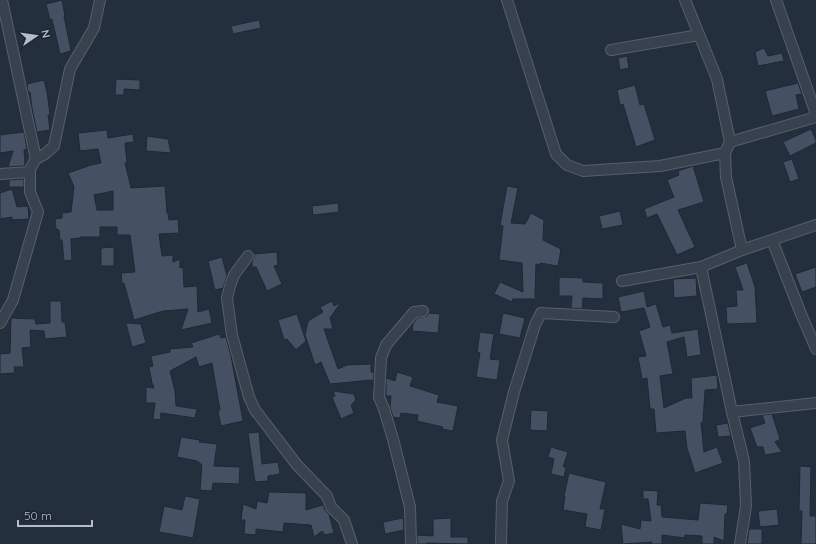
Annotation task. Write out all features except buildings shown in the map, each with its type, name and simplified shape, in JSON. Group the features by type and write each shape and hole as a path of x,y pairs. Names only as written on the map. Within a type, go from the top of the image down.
{"street":[{"path":"2,0 36,159"},
{"path":"0,323 13,300 38,212 30,192 30,170 36,159 45,154 54,146 70,69 94,28 100,0"},
{"path":"507,0 556,154 567,165 583,171 660,166 725,153"},
{"path":"685,0 717,79 730,142 725,153 726,177 742,250"},
{"path":"730,142 816,116 776,0"},
{"path":"611,50 699,35"},
{"path":"0,174 30,172"},
{"path":"622,281 701,267 742,250 816,225"},
{"path":"772,240 816,349"},
{"path":"248,256 234,275 227,298 232,335 249,397 259,416 297,465 327,496 331,507 344,520 352,544"},
{"path":"701,267 744,461 746,506 740,544"},
{"path":"411,544 410,507 393,438 379,397 381,358 386,345 414,312 423,311"},
{"path":"502,544 502,501 509,481 502,440 514,392 535,325 541,313 614,317"},
{"path":"732,412 816,403"}]}
